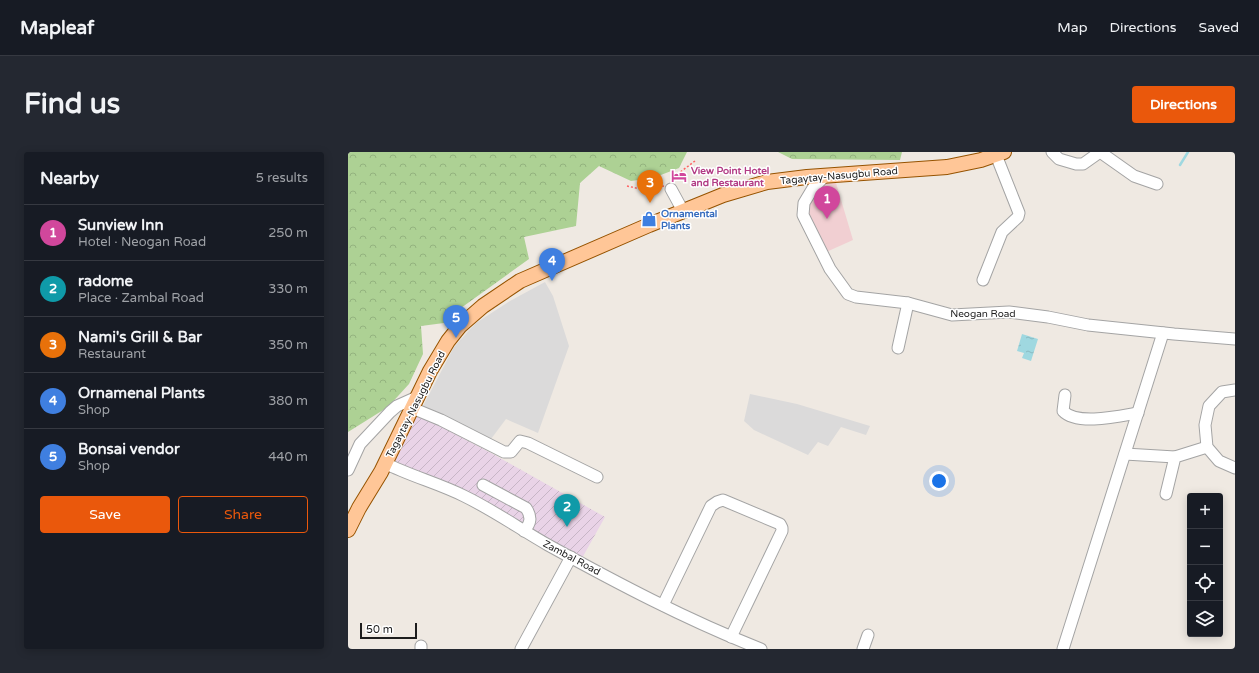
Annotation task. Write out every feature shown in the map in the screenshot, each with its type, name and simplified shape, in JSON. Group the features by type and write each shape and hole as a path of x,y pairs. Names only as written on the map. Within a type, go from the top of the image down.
{"main road":[{"name":"Tagaytay-Nasugbu Road","path":"348,530 385,463 430,372 448,341 467,319 491,300 520,282 683,211 728,193 767,182 826,175 947,168 982,160 1000,154"}],"street":[{"path":"1052,152 1059,158 1076,164 1084,164 1100,152 1134,176 1157,184"},
{"path":"982,280 1002,232 1018,217 1019,213 1000,154"},
{"name":"Neogan Road","path":"826,175 814,188 804,203 803,216 830,269 848,294 856,297 908,303 952,315 1009,312 1048,317 1088,325 1235,339"},
{"path":"667,187 683,211"},
{"path":"898,348 908,303"},
{"path":"1063,649 1163,333"},
{"path":"1235,390 1222,392 1209,406 1205,425 1206,447 1219,461 1235,468"},
{"path":"1065,395 1062,411 1069,416 1096,419 1138,413"},
{"path":"348,470 360,444 390,412 398,406 415,403 441,420 504,452 512,452 520,441 528,443 598,477"},
{"path":"1125,454 1175,458 1206,447"},
{"path":"1166,494 1175,458"},
{"name":"Zambal Road","path":"385,463 398,470 463,496 571,557 663,605 731,637 761,649"},
{"path":"483,486 526,508 530,513 531,521 524,531"},
{"path":"663,605 711,506 723,500 780,524 782,531 731,637"},
{"path":"521,649 571,557"},
{"path":"862,649 868,635"}],"path":[{"path":"627,186 645,190 667,187 695,161"}],"shaded area":[{"path":"823,183 836,183 853,240 824,253 810,226 807,205"},
{"path":"545,282 553,296 569,346 538,433 506,419 491,439 422,408 454,347 476,323 510,301"},
{"path":"750,394 797,404 870,426 866,435 841,427 828,446 818,442 808,455 754,430 744,421"},
{"path":"415,413 491,453 605,517 581,560 520,524 396,463 394,454"}],"green space":[{"path":"348,152 687,152 679,168 653,178 631,181 599,166 580,183 576,226 524,237 529,259 454,313 444,323 421,326 423,354 409,384 388,407 348,432"},
{"path":"778,152 902,152 900,160 792,159"}],"water":[{"path":"1022,334 1038,339 1031,361 1022,358 1024,353 1017,351"}],"waterway":[{"path":"1180,165 1188,152"}],"place":[{"name":"View Point Hotel and Restaurant","path":"679,176"},
{"name":"Nami's Grill & Bar","path":"650,203"},
{"name":"Ornamental Plants","path":"649,219"},
{"name":"Sunview Inn","path":"827,219"},
{"name":"Ornamenal Plants","path":"552,281"},
{"name":"Bonsai vendor","path":"456,338"},
{"name":"radome","path":"567,527"}]}
